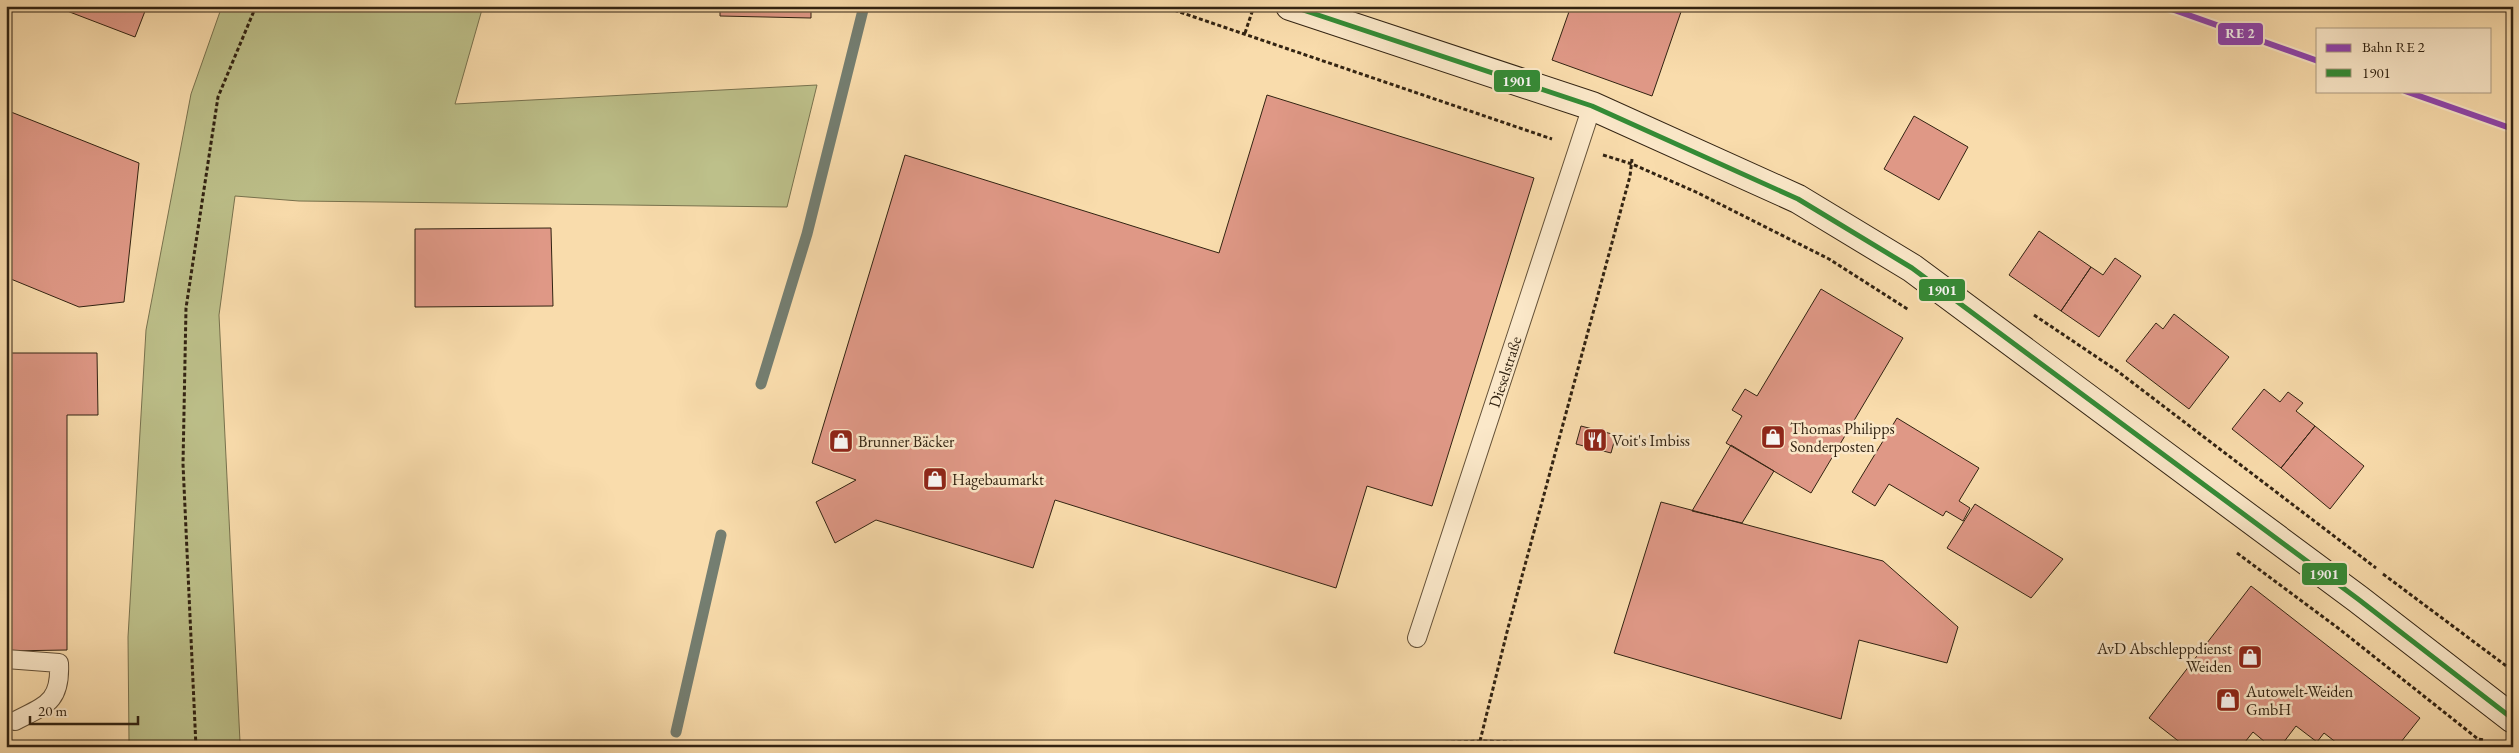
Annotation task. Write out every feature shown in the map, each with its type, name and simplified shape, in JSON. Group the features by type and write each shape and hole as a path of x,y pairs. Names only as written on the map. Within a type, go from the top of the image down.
{"main road":[{"path":"1290,6 1592,106 1798,199 1912,268 2350,593 2513,719"}],"lane":[{"name":"Dieselstraße","path":"1417,638 1592,106"},
{"path":"6,659 59,663 60,682 55,693 44,707 15,721"}],"path":[{"path":"196,747 183,464 186,308 218,97 256,6"},
{"path":"1162,6 1578,148 1632,164 1696,192 1829,259 1911,310"},
{"path":"1245,33 1254,6"},
{"path":"1480,741 1632,164 1637,125"},
{"path":"2229,547 2338,628 2478,739 2486,740"},
{"path":"1334,747 1480,741 1652,747"},
{"path":"1505,742 1505,747"}],"green space":[{"path":"222,6 483,6 455,104 817,85 787,207 299,201 235,196 219,315 240,742 129,742 128,637 146,330 191,94"}],"building":[{"path":"54,6 147,6 135,37"},
{"path":"630,6 720,6 720,9"},
{"path":"720,6 811,6 811,18 720,16"},
{"path":"1571,6 1683,6 1652,96 1552,60"},
{"path":"1267,95 1534,178 1432,506 1367,486 1336,588 1055,500 1033,568 876,520 835,543 816,502 856,480 812,463 905,155 1219,253"},
{"path":"6,110 139,163 124,302 79,307 6,277"},
{"path":"1914,116 1968,147 1939,200 1884,169"},
{"path":"551,228 553,306 415,307 415,229"},
{"path":"2039,231 2091,267 2061,311 2009,275"},
{"path":"2115,258 2141,276 2099,337 2061,311 2091,267 2103,275"},
{"path":"1821,289 1903,338 1811,493 1726,443 1742,416 1732,410 1745,389 1757,396"},
{"path":"2174,314 2229,357 2189,409 2126,361 2156,323 2163,329"},
{"path":"6,353 97,353 98,415 67,415 67,650 6,651"},
{"path":"2264,389 2280,402 2288,392 2303,403 2296,411 2315,426 2281,468 2232,429"},
{"path":"1897,418 1979,468 1959,501 1970,508 1963,521 1946,511 1943,516 1889,484 1875,506 1852,492"},
{"path":"1581,426 1616,435 1611,453 1576,444"},
{"path":"2315,426 2364,466 2330,509 2281,468"},
{"path":"1731,445 1774,471 1742,523 1692,511"},
{"path":"1661,502 1883,561 1958,627 1947,663 1859,640 1841,719 1614,653"},
{"path":"1975,504 2063,559 2031,598 1947,548"},
{"path":"2251,586 2420,718 2397,747 2342,747 2324,733 2317,742 2296,726 2280,747 2271,747 2253,732 2241,747 2186,747 2149,718"}],"waterway":[{"path":"761,384 807,234 864,6"},
{"path":"676,732 721,535"}],"transit line":[{"name":"1901","path":"1291,6 1592,106 1798,199 1912,268 2358,599 2513,719"},
{"path":"2163,6 2316,60"},
{"path":"2408,92 2513,129"}],"place":[{"name":"Thomas Philipps Sonderposten","path":"1773,437"},
{"name":"Voit's Imbiss","path":"1595,440"},
{"name":"Brunner Bäcker","path":"841,441"},
{"name":"Hagebaumarkt","path":"935,479"},
{"name":"AvD Abschleppdienst Weiden","path":"2250,657"},
{"name":"Autowelt-Weiden GmbH","path":"2228,700"}]}
